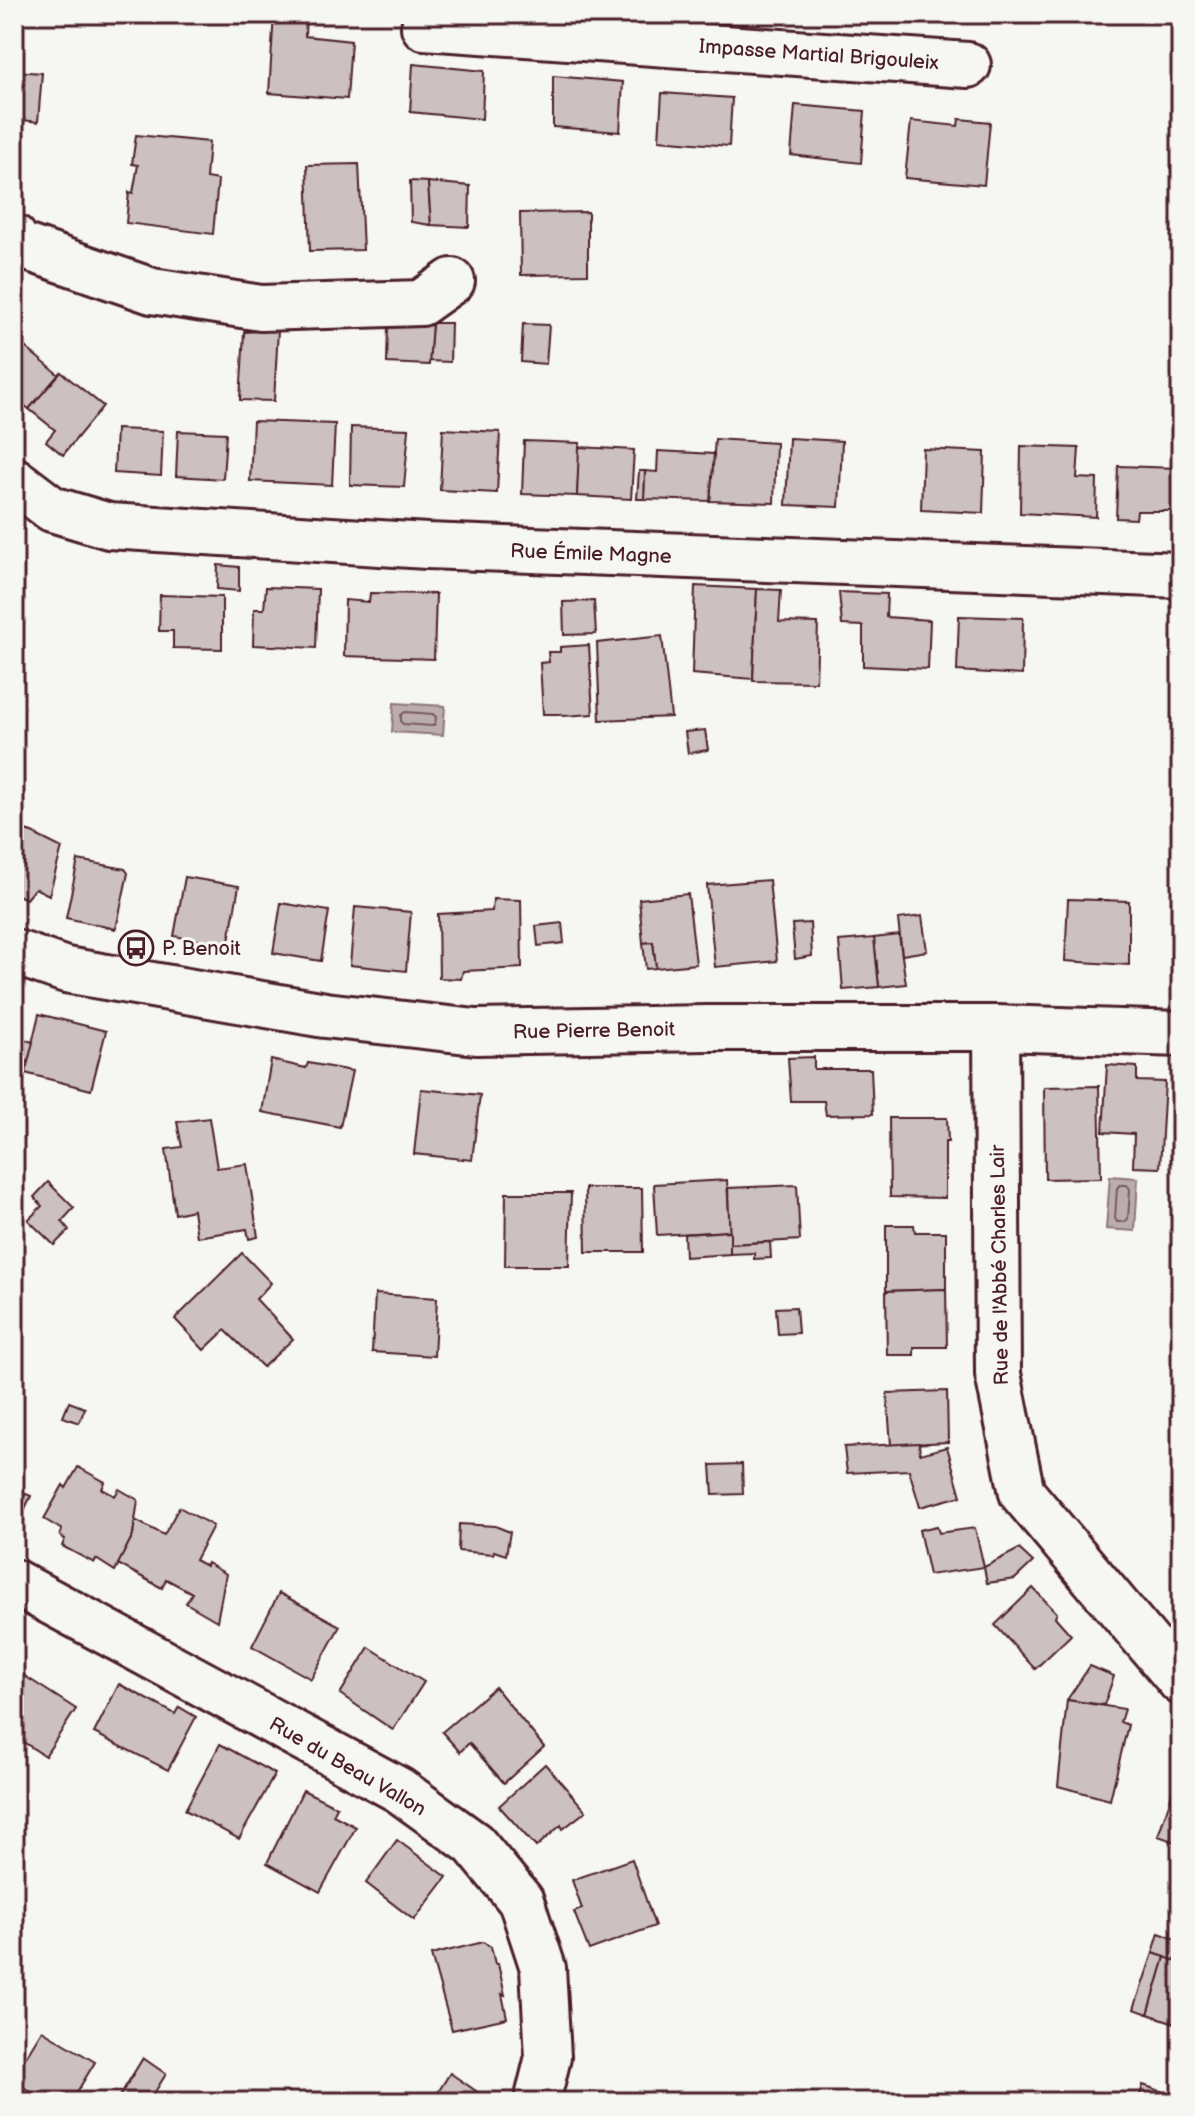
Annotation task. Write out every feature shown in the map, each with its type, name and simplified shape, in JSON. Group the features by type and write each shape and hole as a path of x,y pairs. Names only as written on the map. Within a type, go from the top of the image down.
{"street":[{"name":"Impasse Martial Brigouleix","path":"424,27 673,28 968,65"},
{"path":"14,237 16,244 152,291 261,308 421,303 452,281"},
{"name":"Rue Émile Magne","path":"14,480 52,509 109,526 427,546 1181,575"},
{"name":"Rue Pierre Benoit","path":"14,952 66,970 325,1015 476,1032 996,1028 1181,1034"},
{"name":"Rue de l'Abbé Charles Lair","path":"996,1028 998,1374 1022,1493 1181,1682"},
{"name":"Rue du Beau Vallon","path":"14,1582 399,1790 474,1844 521,1901 543,1968 548,2057 537,2102"}],"water":[{"path":"394,703 445,706 443,735 392,732"},
{"path":"1110,1176 1138,1178 1135,1231 1106,1229"}],"building":[{"path":"274,14 306,14 305,36 351,41 347,99 269,93"},
{"path":"413,64 484,71 482,119 410,112"},
{"path":"14,71 42,73 38,122 14,119"},
{"path":"553,76 623,82 620,132 553,127"},
{"path":"662,93 732,98 729,146 659,140"},
{"path":"795,105 865,111 861,163 791,155"},
{"path":"959,119 990,122 984,185 905,178 911,121 958,126"},
{"path":"136,135 209,142 206,178 218,180 213,234 126,223 129,192 133,193 138,165 132,164"},
{"path":"359,164 363,250 310,251 307,165"},
{"path":"410,181 428,182 431,225 411,222"},
{"path":"428,182 470,186 469,227 431,225"},
{"path":"588,212 588,274 521,275 520,213"},
{"path":"432,323 451,323 450,362 429,361"},
{"path":"432,323 429,365 387,363 388,326"},
{"path":"523,324 549,325 546,364 521,362"},
{"path":"278,330 274,401 240,400 244,332"},
{"path":"14,338 59,375 29,409 14,398"},
{"path":"61,372 103,406 63,455 46,441 55,430 29,409"},
{"path":"253,421 335,424 332,485 250,481"},
{"path":"351,427 409,429 404,487 350,485"},
{"path":"116,429 163,431 161,476 114,473"},
{"path":"443,429 500,432 497,493 440,490"},
{"path":"178,431 226,433 223,479 176,476"},
{"path":"789,438 842,441 839,507 786,505"},
{"path":"715,439 776,443 774,503 710,501"},
{"path":"524,441 580,443 577,496 522,494"},
{"path":"1021,446 1079,448 1077,478 1097,479 1096,517 1020,513"},
{"path":"579,447 634,450 631,499 577,496"},
{"path":"923,449 985,452 983,513 921,510"},
{"path":"658,451 714,454 710,501 644,499 645,471 657,472"},
{"path":"1118,466 1178,468 1176,511 1137,511 1136,519 1116,518"},
{"path":"639,471 645,471 644,499 637,499"},
{"path":"218,565 239,567 239,591 217,589"},
{"path":"695,586 757,589 753,679 692,674"},
{"path":"266,587 318,589 316,648 253,645 254,609 264,609"},
{"path":"757,589 781,590 779,622 818,623 816,682 753,681"},
{"path":"839,592 887,594 886,617 930,620 928,669 863,666 863,626 842,625"},
{"path":"370,593 436,594 434,659 344,656 345,600 369,602"},
{"path":"160,595 222,597 222,649 173,648 173,631 159,631"},
{"path":"594,601 596,634 564,635 563,602"},
{"path":"959,616 1023,618 1022,675 957,671"},
{"path":"662,636 671,717 600,720 597,643"},
{"path":"589,645 593,714 543,714 540,663 549,662 548,652 560,652 560,647"},
{"path":"705,730 708,750 688,753 685,732"},
{"path":"14,824 62,848 49,895 35,888 26,899 14,893"},
{"path":"78,860 125,869 128,873 116,929 66,918"},
{"path":"185,877 239,886 228,946 174,936"},
{"path":"769,880 777,961 715,967 707,885"},
{"path":"688,894 696,964 656,968 653,942 643,943 639,899"},
{"path":"493,899 521,900 522,968 463,971 461,979 439,978 438,914 492,911"},
{"path":"1068,899 1129,901 1129,965 1065,961"},
{"path":"281,903 329,911 321,961 273,953"},
{"path":"355,907 411,912 406,971 350,965"},
{"path":"922,916 927,951 902,955 898,919"},
{"path":"562,923 564,943 538,946 536,926"},
{"path":"810,923 812,956 795,959 792,924"},
{"path":"899,935 906,984 879,987 874,938"},
{"path":"874,938 879,987 843,990 839,941"},
{"path":"653,942 656,968 646,969 643,943"},
{"path":"39,1014 106,1031 91,1090 25,1073"},
{"path":"14,1037 33,1042 26,1070 14,1068"},
{"path":"814,1057 814,1069 871,1069 873,1114 826,1115 824,1101 791,1101 788,1058"},
{"path":"271,1060 306,1068 308,1063 352,1071 340,1127 262,1112"},
{"path":"1107,1065 1137,1067 1137,1081 1165,1082 1160,1168 1133,1167 1134,1134 1103,1132"},
{"path":"1099,1086 1101,1178 1045,1179 1044,1087"},
{"path":"421,1089 480,1095 472,1160 414,1154"},
{"path":"209,1118 217,1168 247,1164 258,1237 249,1239 247,1229 197,1237 193,1210 175,1214 166,1149 182,1147 177,1122"},
{"path":"889,1118 947,1118 945,1198 890,1197"},
{"path":"727,1180 730,1231 657,1235 654,1184"},
{"path":"48,1182 74,1208 62,1221 69,1230 54,1245 28,1220 42,1206 34,1197"},
{"path":"797,1185 800,1240 730,1244 728,1188"},
{"path":"585,1188 642,1188 643,1252 586,1252"},
{"path":"506,1193 571,1193 569,1266 505,1266"},
{"path":"886,1225 914,1225 915,1232 946,1232 946,1289 886,1291"},
{"path":"730,1231 730,1254 685,1257 684,1234"},
{"path":"770,1242 771,1258 754,1259 754,1253 730,1254 730,1244"},
{"path":"242,1253 271,1283 256,1299 293,1339 263,1367 225,1330 204,1350 175,1319"},
{"path":"946,1289 947,1347 914,1347 914,1355 887,1355 886,1291"},
{"path":"375,1294 437,1298 434,1356 372,1352"},
{"path":"796,1307 798,1333 778,1334 776,1308"},
{"path":"947,1391 948,1442 891,1445 887,1393"},
{"path":"69,1402 85,1408 79,1423 63,1417"},
{"path":"919,1443 920,1454 947,1447 961,1496 920,1507 909,1470 847,1473 844,1447"},
{"path":"742,1464 743,1494 713,1495 711,1465"},
{"path":"78,1467 105,1482 102,1489 115,1496 119,1489 138,1500 133,1535 115,1571 96,1559 94,1563 62,1546 65,1539 60,1536 62,1530 44,1519 63,1485 66,1488"},
{"path":"14,1489 31,1496 19,1521 14,1519"},
{"path":"179,1507 213,1526 195,1560 226,1574 217,1621 186,1603 192,1593 166,1579 162,1588 118,1564 133,1535 135,1520 164,1535"},
{"path":"459,1524 495,1526 510,1532 506,1555 494,1551 493,1554 458,1551"},
{"path":"937,1526 939,1533 975,1528 984,1567 929,1575 919,1530"},
{"path":"1019,1549 1033,1562 1015,1579 987,1583 984,1567"},
{"path":"1033,1588 1057,1613 1055,1617 1071,1635 1035,1669 995,1625"},
{"path":"279,1593 340,1626 311,1679 252,1646"},
{"path":"369,1647 424,1682 393,1730 340,1694"},
{"path":"1090,1666 1114,1676 1104,1705 1067,1700"},
{"path":"14,1669 76,1709 45,1756 14,1736"},
{"path":"119,1684 175,1714 179,1707 196,1717 168,1770 94,1733"},
{"path":"495,1687 544,1747 504,1783 469,1743 460,1752 442,1732"},
{"path":"1067,1700 1124,1709 1120,1722 1128,1725 1110,1800 1058,1786"},
{"path":"220,1744 275,1774 239,1839 185,1810"},
{"path":"545,1764 586,1811 563,1829 561,1825 536,1847 499,1806"},
{"path":"1175,1785 1181,1787 1181,1844 1158,1836"},
{"path":"303,1790 337,1807 333,1815 356,1827 320,1892 267,1863"},
{"path":"397,1840 447,1877 414,1920 366,1883"},
{"path":"632,1859 655,1926 589,1950 574,1912 582,1909 572,1880"},
{"path":"1159,1933 1181,1941 1175,1961 1153,1953"},
{"path":"483,1942 491,1947 495,1964 498,1964 507,2018 452,2030 431,1955"},
{"path":"1181,1946 1181,2025 1148,2014 1165,1957 1175,1961"},
{"path":"1153,1953 1165,1957 1148,2014 1134,2009"},
{"path":"42,2030 95,2062 71,2102 47,2102 14,2081 14,2076"},
{"path":"143,2058 166,2074 155,2092 171,2102 116,2102"},
{"path":"450,2073 492,2102 432,2102"},
{"path":"1143,2085 1181,2098 1181,2102 1138,2102"}],"place":[{"name":"P. Benoit","path":"136,948"}]}
